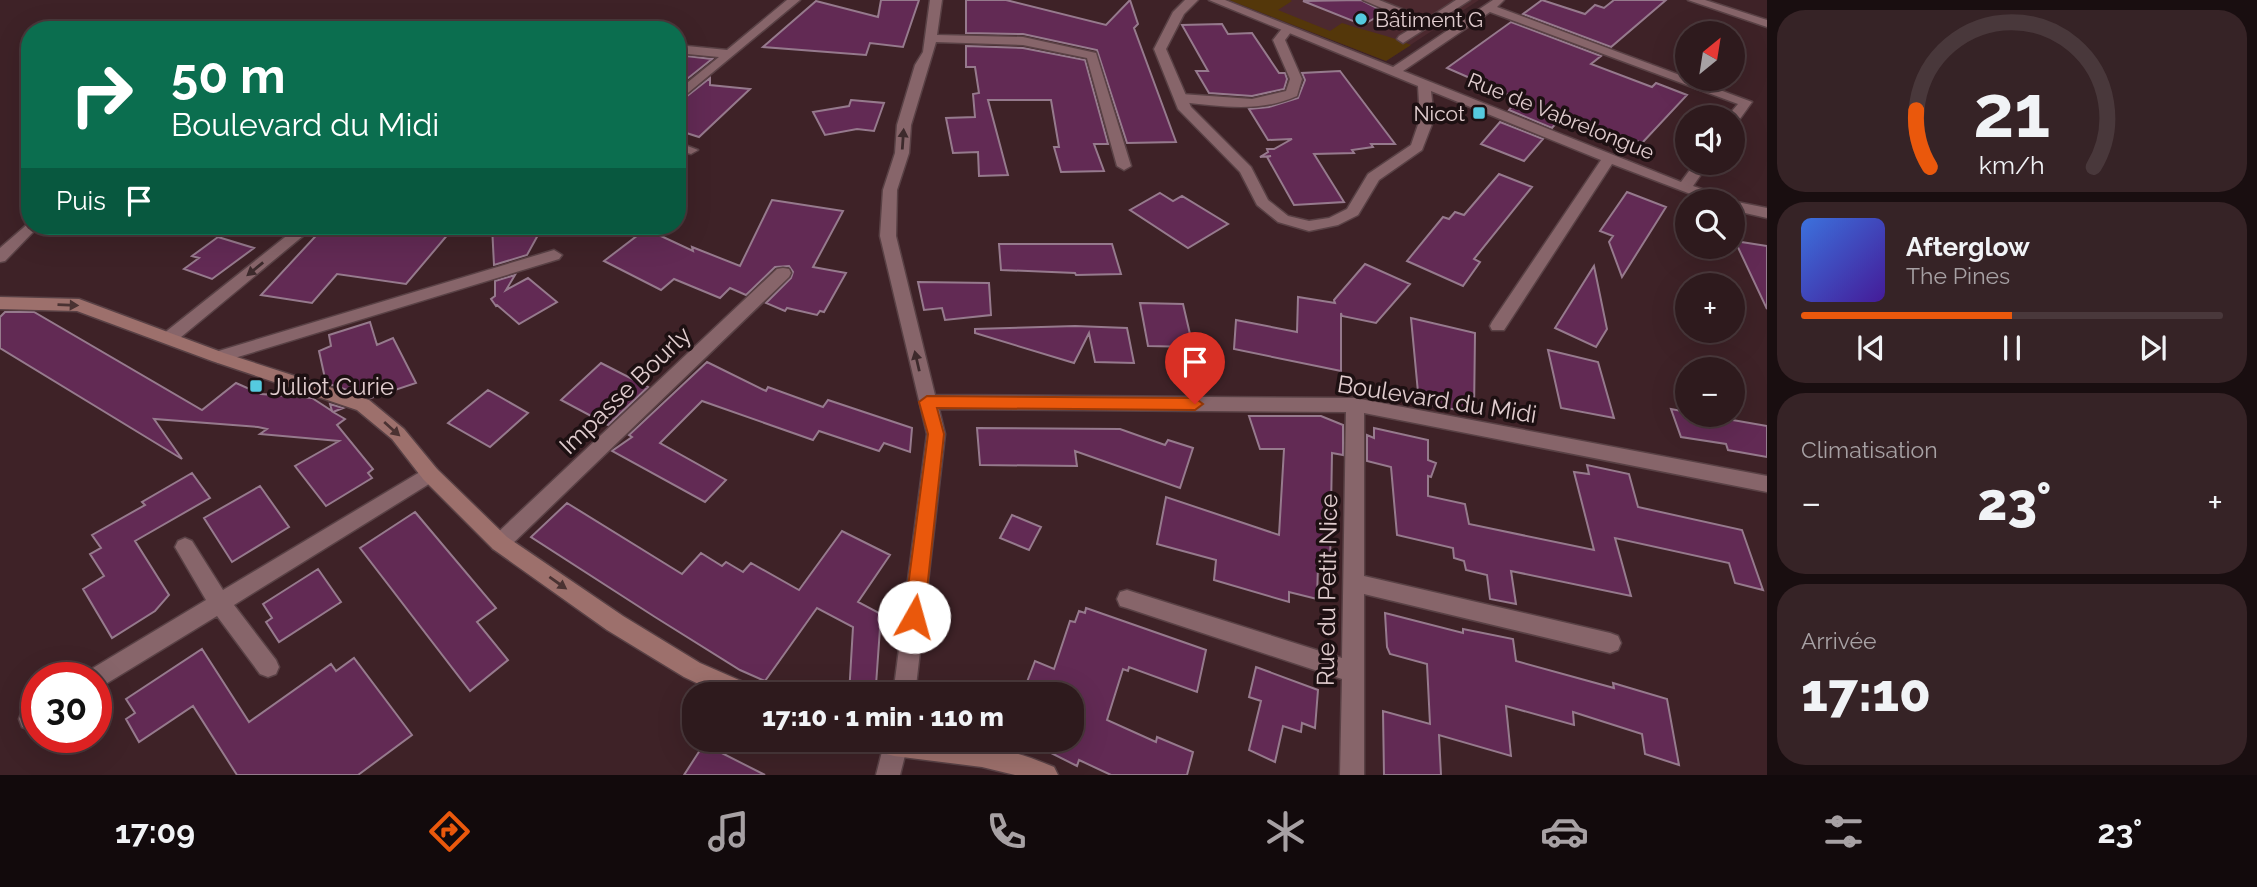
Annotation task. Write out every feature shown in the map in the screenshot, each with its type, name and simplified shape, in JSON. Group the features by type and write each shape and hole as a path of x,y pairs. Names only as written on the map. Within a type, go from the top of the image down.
{"street":[{"path":"686,90 794,0"},
{"path":"906,682 936,434 888,236 890,190 902,153 904,125 931,38 936,0"},
{"path":"1192,0 1179,12 1160,49 1185,109 1246,170 1262,202 1283,219 1309,226 1333,222 1353,212 1373,177 1417,147 1427,119 1424,83"},
{"name":"Rue de Vabrelongue","path":"1215,0 1687,189"},
{"path":"1368,0 1428,23"},
{"path":"1403,39 1464,0"},
{"path":"1694,0 1767,24"},
{"path":"1395,71 1495,4 1746,102 1744,105"},
{"path":"1181,98 1240,103 1280,100 1292,93 1296,79 1279,40 1288,27"},
{"path":"931,38 1023,41 1092,56 1124,166"},
{"path":"686,50 727,54"},
{"path":"1498,326 1609,158"},
{"path":"1684,188 1693,175"},
{"path":"1745,208 1767,213"},
{"path":"0,257 22,235"},
{"path":"169,338 297,235"},
{"path":"218,358 554,255"},
{"name":"Impasse Bourly","path":"500,542 783,273"},
{"path":"0,303 79,305 218,358 363,405 398,434 430,474 500,542 648,643 692,670 718,682"},
{"name":"Boulevard du Midi","path":"927,402 1355,405 1767,484"},
{"name":"Rue du Petit Nice","path":"1352,775 1355,405"},
{"path":"112,668 430,474"},
{"path":"185,547 219,603 268,667"},
{"path":"1353,582 1610,643"},
{"path":"1127,599 1352,672"},
{"path":"888,775 894,752"},
{"path":"965,752 1030,767 1046,775"}],"shaded area":[{"path":"1229,0 1479,0 1386,61"},
{"path":"1229,0 1290,0 1292,1 1278,10 1330,31 1342,23 1411,45 1386,61"}],"building":[{"path":"881,0 919,0 903,47 870,43 866,55 763,47 816,1 878,17"},
{"path":"966,0 1006,0 1106,25 1130,0 1138,24 1134,28 1176,142 1127,143 1097,50 1023,34 966,33"},
{"name":"Bâtiment G","path":"1361,0 1385,12 1363,25 1303,1"},
{"path":"1542,0 1585,14 1595,5 1604,8 1614,0 1666,0 1611,47 1523,14"},
{"path":"1511,22 1601,56 1591,64 1652,87 1656,83 1687,95 1642,143 1563,115 1552,128 1509,110 1518,99 1447,68"},
{"path":"1222,24 1228,34 1252,33 1279,73 1285,73 1287,79 1284,89 1252,96 1209,93 1196,71 1208,71 1182,25"},
{"path":"966,46 1023,48 1085,60 1108,144 1094,144 1104,171 1061,172 1054,147 1059,147 1051,100 988,100 1008,175 979,176 978,152 953,153 946,118 975,117 973,94 979,93 975,67 966,67"},
{"path":"686,56 712,59 686,80"},
{"path":"1340,71 1395,144 1371,144 1373,147 1352,150 1354,153 1314,154 1344,202 1294,205 1267,157 1271,156 1260,157 1268,152 1267,149 1274,149 1292,139 1268,140 1249,109 1269,107 1298,98 1305,80 1302,73"},
{"path":"710,78 710,85 750,89 699,137 686,133 686,97"},
{"path":"851,100 884,103 874,131 857,129 825,135 813,112 849,106"},
{"path":"1500,122 1543,139 1524,161 1481,144"},
{"path":"1499,174 1532,187 1474,259 1480,262 1463,286 1407,261 1443,217 1449,219 1455,212 1464,215"},
{"path":"1627,192 1666,207 1622,277 1609,242 1613,236 1600,231"},
{"path":"1160,193 1173,201 1182,196 1228,224 1188,248 1130,210"},
{"path":"772,200 843,211 813,267 846,273 824,312 820,311 817,315 787,308 785,311 766,303 791,278 793,272 789,266 775,267 746,295 730,288 720,298 674,279 661,290 604,261 638,235 659,235 693,251 692,247 740,266"},
{"path":"317,235 447,235 406,284 337,274 312,303 261,295"},
{"path":"492,235 538,235 527,255 494,265"},
{"path":"218,237 254,248 212,279 184,269 199,258 192,256"},
{"path":"1745,243 1767,246 1767,309 1743,259"},
{"path":"999,244 1112,244 1121,274 1076,275 1001,270"},
{"path":"1365,264 1410,284 1376,323 1342,316 1341,313 1341,371 1234,349 1236,320 1297,332 1298,297 1335,303 1334,300"},
{"path":"1594,266 1607,329 1596,347 1555,328"},
{"path":"515,275 506,290 528,278 557,302 519,324 491,299 495,296 495,281"},
{"path":"918,282 989,283 991,315 945,320 942,308 924,310"},
{"path":"1140,303 1183,304 1193,347 1148,346"},
{"path":"5,312 34,312 202,410 236,383 261,394 312,398 332,411 330,404 343,408 333,412 345,419 337,425 373,469 368,473 372,478 326,506 295,466 339,441 260,434 267,429 258,427 154,419 182,459 0,348 0,317"},
{"path":"1411,318 1475,333 1474,413 1419,403"},
{"path":"370,322 377,345 393,338 416,383 371,398 326,383 319,351 331,346 329,335"},
{"path":"1075,326 1127,328 1134,363 1095,362 1089,333 1074,363 975,333 975,329"},
{"path":"1548,350 1598,362 1614,418 1561,408"},
{"path":"707,362 766,391 768,387 823,407 828,400 912,428 910,452 884,443 879,451 819,431 813,440 702,401 660,443 726,480 705,502 612,451 632,437 629,435"},
{"path":"601,363 648,387 608,425 561,400"},
{"path":"488,390 528,413 490,447 448,423"},
{"path":"1249,416 1321,416 1343,425 1343,455 1332,453 1330,568 1318,565 1317,599 1289,592 1289,602 1214,580 1216,560 1157,544 1166,497 1279,535 1284,449 1260,449"},
{"path":"1745,422 1767,426 1767,457 1728,450 1726,444 1681,437 1677,427 1745,427"},
{"path":"977,428 1120,429 1165,445 1168,440 1193,448 1180,488 1075,451 1077,466 980,465"},
{"path":"1374,428 1428,440 1428,460 1436,463 1431,477 1428,476 1428,496 1465,504 1469,524 1594,550 1574,472 1589,474 1587,465 1629,474 1638,507 1742,530 1763,590 1735,583 1729,563 1615,538 1631,596 1511,571 1516,604 1490,599 1487,575 1466,570 1464,561 1454,558 1453,548 1397,535 1391,467 1367,461 1367,435 1374,438"},
{"path":"192,473 210,498 135,541 169,595 155,611 112,638 83,589 104,576 90,554 101,548 92,535 145,505 142,502"},
{"path":"260,486 289,527 232,562 204,518"},
{"path":"567,503 682,574 701,553 722,566 726,562 743,572 751,563 799,590 842,531 890,555 858,602 881,614 876,682 850,682 853,627 817,608 765,681 740,670 531,537"},
{"path":"415,512 496,608 477,622 508,660 470,691 360,548"},
{"path":"1012,515 1041,527 1029,550 1000,538"},
{"path":"318,569 341,602 279,642 266,622 272,618 263,604"},
{"path":"1086,608 1206,650 1197,692 1129,667 1128,671 1123,669 1107,720 1156,742 1157,737 1193,752 1187,775 1111,775 1079,760 1077,766 1051,753 1084,752 1084,682 1027,682 1035,661 1054,669 1070,621 1075,622 1079,611 1085,613"},
{"path":"1385,613 1463,633 1463,629 1513,639 1516,661 1614,688 1613,683 1667,699 1679,765 1645,754 1642,734 1573,712 1574,725 1506,706 1511,756 1439,735 1441,775 1384,775 1383,711 1430,724 1427,664 1390,654 1387,647"},
{"path":"202,649 249,722 331,664 336,671 354,658 412,735 358,775 237,775 193,706 139,742 126,719 135,713 126,699"},
{"path":"1256,667 1318,690 1315,728 1302,723 1301,732 1283,726 1275,762 1249,750 1261,701 1249,697"},
{"path":"699,752 720,752 765,775 684,775"}],"place":[{"name":"Bâtiment G","path":"1361,19"},
{"name":"Nicot","path":"1479,113"},
{"name":"Juliot Curie","path":"256,386"}],"route":[{"path":"914,617 936,434 927,402 1195,404"}]}
